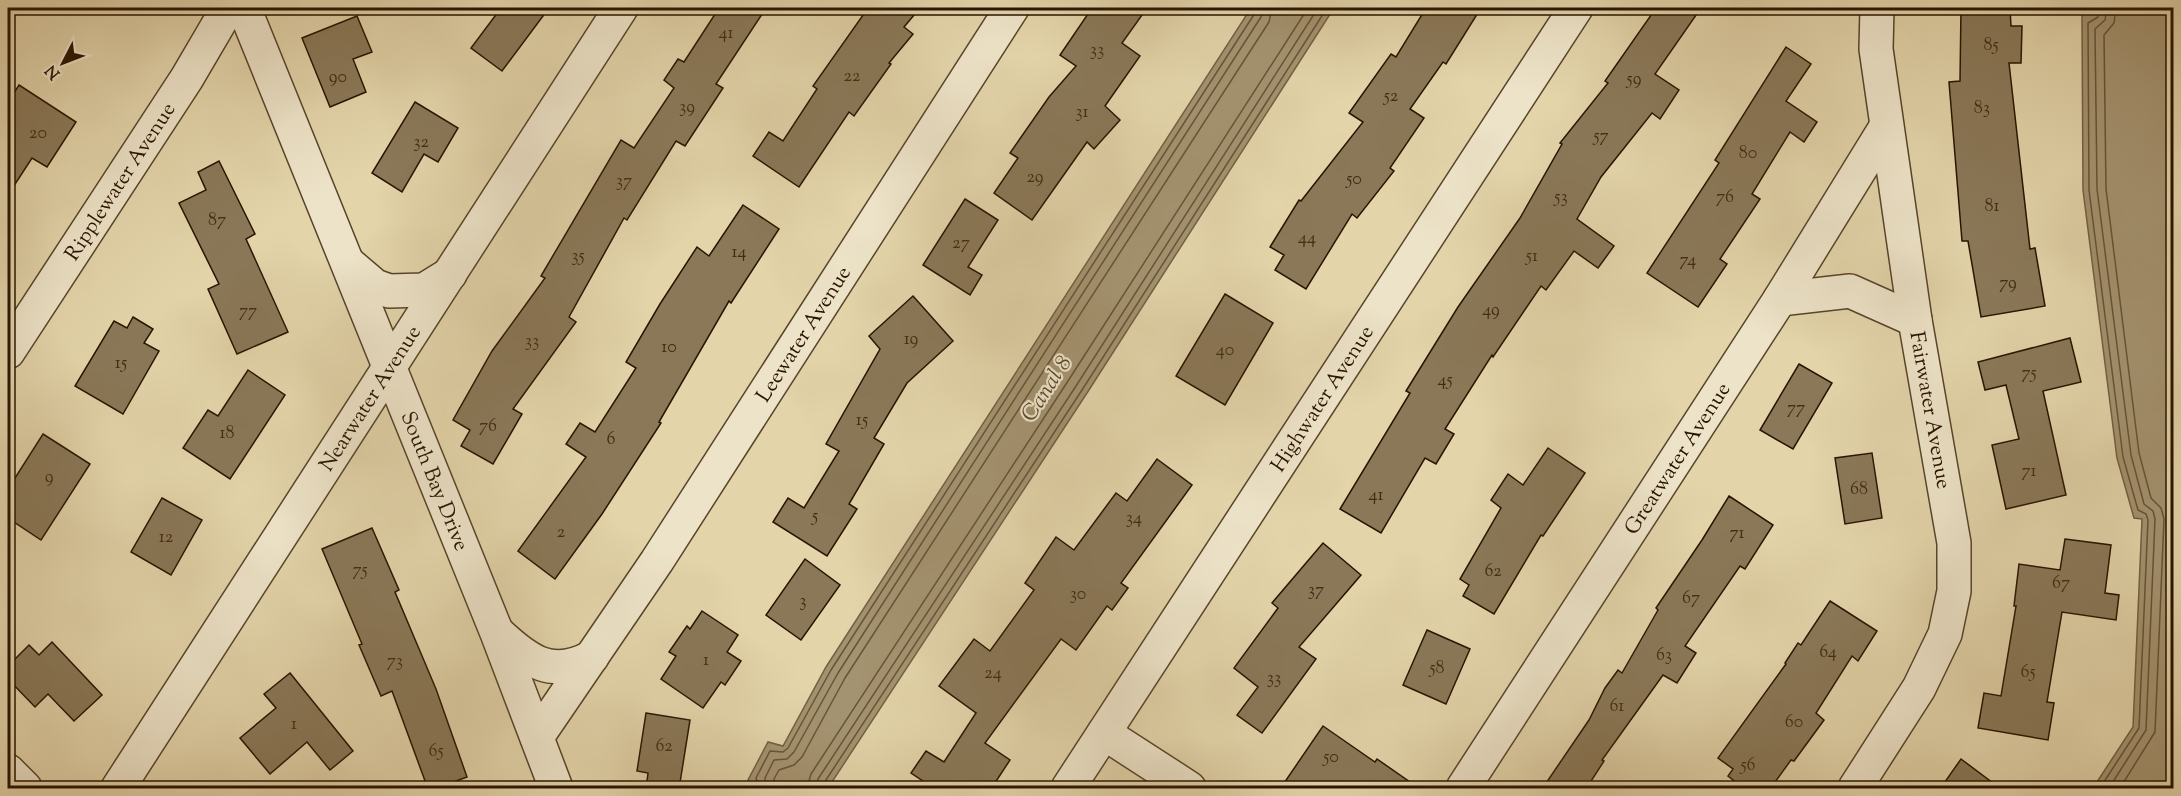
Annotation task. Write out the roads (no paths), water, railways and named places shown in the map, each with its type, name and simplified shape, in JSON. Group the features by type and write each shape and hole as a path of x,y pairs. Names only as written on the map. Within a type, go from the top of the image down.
{"street":[{"name":"Ripplewater Avenue","path":"8,352 176,91 187,78 228,8"},
{"name":"South Bay Drive","path":"244,8 497,633 556,789"},
{"name":"Nearwater Avenue","path":"118,789 621,8"},
{"name":"Leewater Avenue","path":"537,737 663,551 1012,8"},
{"name":"Highwater Avenue","path":"1068,789 1576,8"},
{"name":"Fairwater Avenue","path":"1855,789 1919,688 1945,634 1954,591 1954,543 1915,320 1886,127 1876,50 1877,8"},
{"name":"Greatwater Avenue","path":"1463,789 1780,298 1886,127"},
{"path":"348,263 375,286 389,291 424,290 450,274"},
{"path":"1780,298 1850,291 1915,320"},
{"path":"497,633 522,655 534,662 552,666 576,666 592,657"},
{"path":"1104,734 1189,789"},
{"path":"8,771 25,789"}],"water":[{"name":"Canal 8","path":"1251,8 1334,8 1087,393 828,788 754,788 748,780 768,742 783,746 826,667"},
{"path":"2094,8 2173,8 2172,788 2093,788 2133,727 2142,519 2134,518 2117,458 2083,190 2082,14 2094,14"}]}
